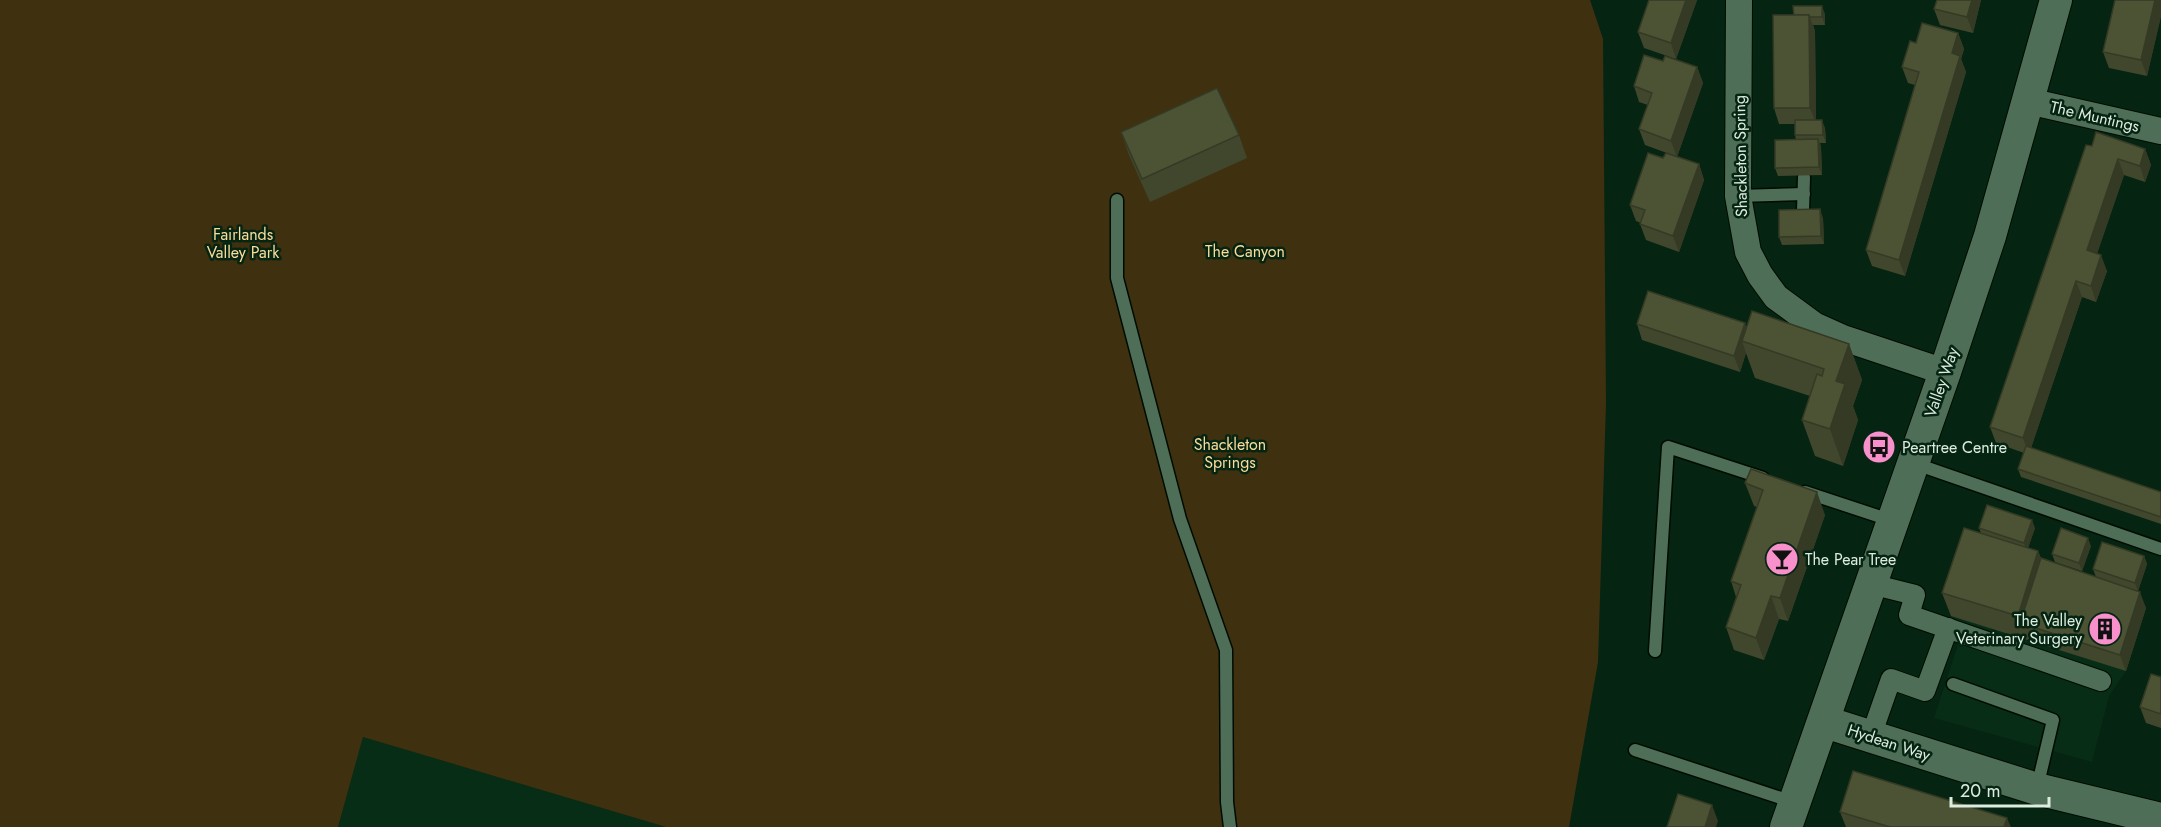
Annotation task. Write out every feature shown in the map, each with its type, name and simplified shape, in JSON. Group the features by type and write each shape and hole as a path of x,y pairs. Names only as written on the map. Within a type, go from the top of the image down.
{"street":[{"name":"Shackleton Spring","path":"1739,0 1738,196 1748,252 1765,282 1793,312 1843,338 1945,372"},
{"name":"Valley Way","path":"1790,814 1825,722 1990,236 2056,0"},
{"name":"The Muntings","path":"2028,101 2161,131"},
{"path":"1871,584 1915,595 1909,615 2101,681"},
{"path":"1871,736 1891,679 1925,691 1948,628"},
{"name":"Hydean Way","path":"1825,722 2037,789 2161,819"}],"lane":[{"path":"1803,211 1804,177"},
{"path":"1738,196 1804,194"},
{"path":"1117,200 1117,278 1180,519 1226,650 1227,802 1230,827"},
{"path":"1655,651 1668,447 1774,481"},
{"path":"1912,463 2161,549"},
{"path":"1795,488 1893,521"},
{"path":"1953,684 2053,720 2037,789"},
{"path":"1635,750 1790,814"}],"shaded area":[{"path":"2146,608 2126,671 2109,696 2092,762 1934,718 1958,645 1951,616"},
{"path":"363,737 666,827 338,827"}],"green space":[{"name":"Shackleton Springs","path":"0,0 1590,0 1603,39 1606,403 1598,662 1569,827 666,827 363,737 338,827 0,827"}],"building":[{"path":"1649,0 1686,0 1671,43 1638,32"},
{"path":"1937,0 1972,0 1967,17 1934,9"},
{"path":"2115,0 2155,0 2141,60 2103,52"},
{"path":"1793,6 1822,6 1822,17 1794,15"},
{"path":"1773,15 1809,15 1810,108 1774,108"},
{"path":"1922,23 1958,33 1952,53 1960,56 1899,260 1866,250 1919,72 1902,67 1910,41 1916,43"},
{"path":"1644,55 1663,61 1665,56 1697,67 1671,141 1639,129 1652,93 1634,86"},
{"path":"1217,88 1239,135 1142,179 1121,132"},
{"path":"1795,120 1822,120 1823,135 1795,135"},
{"path":"2096,132 2145,149 2140,166 2118,159 2087,250 2101,255 2091,286 2076,281 2023,438 1990,427 2086,145 2092,146"},
{"path":"1818,139 1819,167 1775,168 1775,140"},
{"path":"1648,153 1663,158 1666,153 1699,164 1673,236 1640,224 1645,210 1630,205"},
{"path":"1820,209 1821,236 1779,237 1779,210"},
{"path":"1648,291 1745,323 1734,356 1637,324"},
{"path":"1752,311 1849,344 1836,381 1845,384 1830,429 1802,420 1817,374 1822,376 1824,369 1742,341"},
{"path":"2026,446 2161,492 2161,517 2018,469"},
{"name":"The Pear Tree","path":"1751,469 1817,492 1780,598 1771,596 1756,638 1726,627 1741,585 1731,581 1763,490 1745,483"},
{"path":"1987,505 2032,520 2024,543 1979,528"},
{"path":"1964,528 2038,551 2018,616 1942,593"},
{"path":"2061,528 2088,538 2079,563 2052,554"},
{"path":"2102,542 2144,556 2135,583 2093,569"},
{"path":"2041,558 2140,592 2120,655 2020,623"},
{"path":"2151,674 2161,677 2161,714 2140,707"},
{"path":"1853,771 2007,818 2004,827 1890,827 1840,812"},
{"path":"1678,794 1712,805 1705,827 1667,827"}],"place":[{"name":"Peartree Centre","path":"1879,447"},
{"name":"The Pear Tree","path":"1782,559"},
{"name":"The Valley Veterinary Surgery","path":"2105,629"}],"park label":[{"name":"Fairlands Valley Park","path":"243,243"},
{"name":"The Canyon","path":"1245,251"}]}
